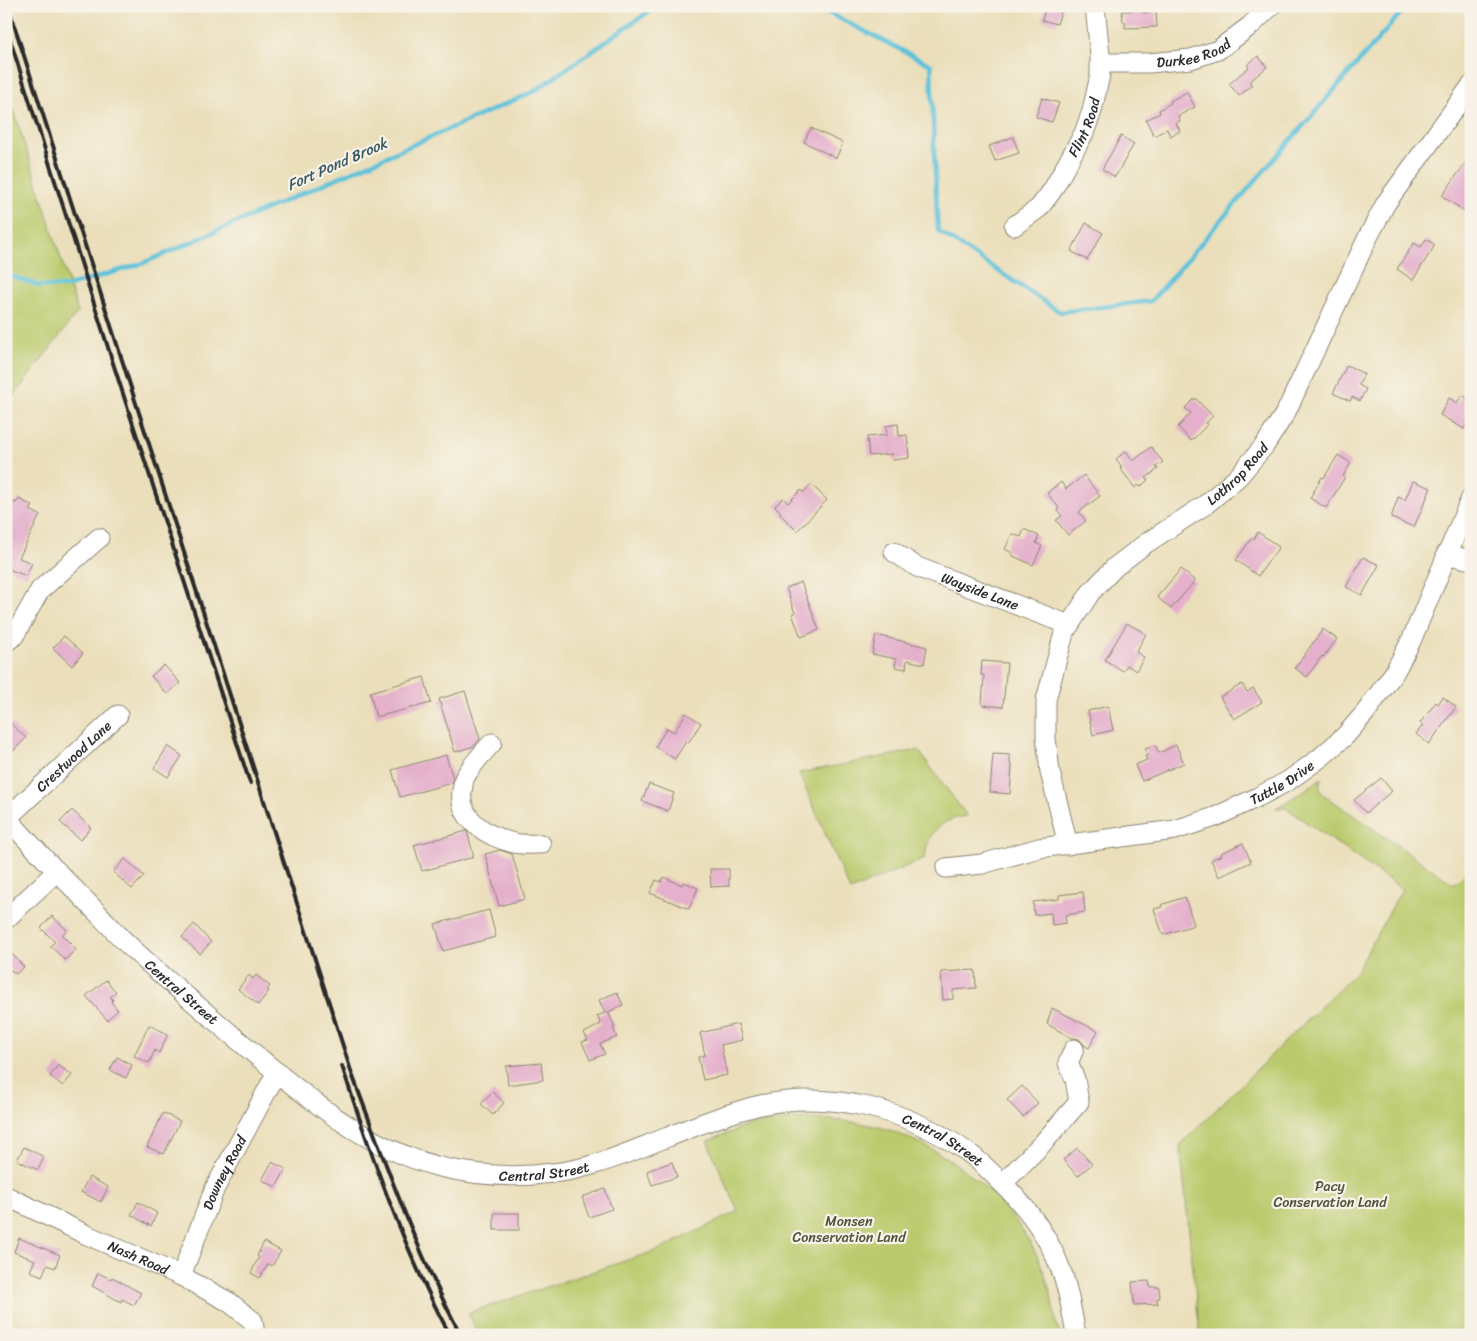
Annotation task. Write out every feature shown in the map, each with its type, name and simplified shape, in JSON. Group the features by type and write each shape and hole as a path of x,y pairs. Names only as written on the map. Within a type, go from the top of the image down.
{"street":[{"name":"Flint Road","path":"1014,226 1039,208 1052,191 1084,133 1092,111 1100,75 1095,6"},
{"name":"Durkee Road","path":"1100,63 1149,63 1191,59 1218,50 1250,26 1271,6"},
{"name":"Lothrop Road","path":"1068,845 1050,772 1046,738 1046,700 1064,633 1091,592 1115,567 1145,544 1204,505 1232,483 1265,445 1286,412 1368,237 1386,203 1471,86"},
{"name":"Tuttle Drive","path":"946,868 982,864 1039,848 1175,830 1207,819 1258,797 1288,781 1320,758 1345,736 1379,695 1394,673 1411,641 1471,498"},
{"path":"6,642 14,636 40,590 100,538"},
{"name":"Wayside Lane","path":"894,552 917,567 1069,625"},
{"path":"1446,554 1471,560"},
{"name":"Crestwood Lane","path":"6,818 118,715"},
{"path":"492,743 478,758 464,780 461,796 464,810 472,822 494,836 516,844 540,844"},
{"name":"Central Street","path":"6,818 134,950 277,1072 338,1120 378,1143 435,1165 469,1174 503,1176 555,1173 614,1158 717,1118 759,1106 789,1101 819,1100 876,1108 902,1116 952,1141 977,1158 1027,1209 1046,1236 1061,1268 1076,1335"},
{"path":"6,919 57,871"},
{"path":"1003,1183 1042,1144 1079,1102 1075,1080 1068,1062 1074,1049"},
{"name":"Downey Road","path":"181,1276 215,1188 277,1072"},
{"name":"Nash Road","path":"6,1196 87,1235 181,1276 230,1302 253,1321 255,1335"}],"green space":[{"path":"6,86 78,312 6,406"},
{"path":"918,750 967,816 950,820 937,828 929,841 925,858 850,891 799,773"},
{"name":"Pacy Conservation Land","path":"1322,778 1320,787 1324,795 1453,884 1471,870 1471,1335 1200,1335 1180,1145 1356,972 1402,889 1286,808 1276,808"},
{"name":"Monsen Conservation Land","path":"795,1119 847,1121 885,1128 946,1157 984,1186 1016,1221 1040,1262 1046,1278 1060,1335 479,1335 468,1313 661,1249 738,1211 707,1141 750,1125"}],"building":[{"path":"1046,6 1063,6 1057,24 1042,20"},
{"path":"1143,10 1143,13 1156,12 1157,27 1125,28 1122,11"},
{"path":"1258,56 1267,67 1249,82 1252,85 1239,96 1229,84 1249,67 1247,65"},
{"path":"1187,92 1195,107 1178,116 1180,121 1176,123 1180,131 1170,136 1167,129 1154,136 1146,120 1160,113 1159,110 1171,103 1170,101"},
{"path":"1042,98 1059,103 1052,122 1036,117"},
{"path":"811,128 843,143 836,158 804,142"},
{"path":"1121,136 1134,144 1115,177 1102,169"},
{"path":"1013,137 1019,153 995,161 989,146"},
{"path":"1471,155 1471,202 1464,211 1442,196"},
{"path":"1086,223 1103,233 1087,260 1071,251"},
{"path":"1426,239 1435,245 1413,280 1397,269 1414,243 1421,247"},
{"path":"1347,365 1364,374 1359,385 1366,389 1360,401 1352,397 1350,401 1333,393"},
{"path":"1462,395 1471,400 1471,417 1464,429 1440,415 1449,398 1457,403"},
{"path":"1195,398 1213,416 1206,423 1208,424 1191,441 1178,427 1191,413 1185,408"},
{"path":"898,424 899,436 907,435 909,458 893,460 892,454 869,456 867,437 887,435 886,426"},
{"path":"1151,447 1163,462 1156,467 1158,469 1146,478 1148,480 1140,487 1138,485 1135,488 1120,468 1122,467 1116,459 1126,451 1133,461"},
{"path":"1338,455 1351,463 1343,476 1345,477 1326,508 1310,498"},
{"path":"1084,475 1100,496 1079,512 1086,521 1068,535 1056,520 1062,516 1057,510 1059,508 1047,493 1061,482 1066,489"},
{"path":"1413,481 1431,488 1414,527 1391,518 1398,497 1405,500"},
{"path":"811,484 827,500 797,531 780,514 781,512 775,506 783,498 788,503 801,490 803,493"},
{"path":"19,499 33,506 30,510 40,515 19,558 32,563 26,576 6,568 6,512 11,501 16,503"},
{"path":"1024,529 1039,536 1036,543 1042,546 1033,565 1011,555 1012,553 1005,549 1012,534 1021,537"},
{"path":"1258,532 1279,547 1258,576 1236,560"},
{"path":"1363,557 1379,565 1362,595 1346,587"},
{"path":"1181,569 1195,581 1171,609 1157,597"},
{"path":"801,582 819,630 801,637 792,614 795,613 786,588"},
{"path":"1127,623 1146,634 1136,652 1144,657 1136,671 1127,665 1123,671 1105,660"},
{"path":"1323,629 1337,639 1307,677 1295,668"},
{"path":"876,635 927,647 924,664 907,660 906,669 895,667 896,659 872,654"},
{"path":"64,636 83,653 72,666 53,648"},
{"path":"982,661 1007,663 1003,707 982,705 984,675 981,675"},
{"path":"164,665 180,683 167,694 151,676"},
{"path":"424,677 431,703 376,717 370,692"},
{"path":"1242,684 1247,692 1253,688 1262,702 1234,719 1220,697"},
{"path":"465,691 480,739 474,746 455,752 439,699"},
{"path":"1443,697 1456,707 1429,744 1416,734 1423,725 1420,723 1436,702 1438,704"},
{"path":"1108,706 1113,730 1093,735 1088,711"},
{"path":"686,713 701,723 688,743 686,741 675,759 655,747 667,728 674,732"},
{"path":"6,719 26,738 6,758"},
{"path":"1155,745 1159,753 1176,745 1184,763 1142,781 1135,765 1147,760 1145,756 1148,755 1145,749"},
{"path":"168,746 182,756 168,777 154,768"},
{"path":"993,754 1010,755 1010,764 1012,764 1010,794 990,792"},
{"path":"446,755 453,779 452,783 400,797 392,770"},
{"path":"1381,778 1392,791 1366,813 1354,800"},
{"path":"649,784 674,793 668,811 642,801"},
{"path":"72,810 91,828 80,840 60,822"},
{"path":"467,831 474,857 422,871 414,845"},
{"path":"1243,843 1251,862 1219,877 1211,860"},
{"path":"500,850 512,854 525,899 499,906 485,854"},
{"path":"125,859 144,876 132,889 113,872"},
{"path":"710,869 729,869 729,886 711,887"},
{"path":"663,877 682,885 684,882 698,888 689,909 650,893 656,880 661,882"},
{"path":"1083,892 1085,912 1065,915 1066,923 1052,925 1051,913 1034,915 1033,902 1059,899 1059,895"},
{"path":"1185,897 1194,925 1163,935 1154,909"},
{"path":"489,910 496,937 443,951 435,924"},
{"path":"52,916 67,930 62,935 76,949 65,960 50,946 55,942 41,928"},
{"path":"194,924 211,942 200,954 182,937"},
{"path":"12,954 24,967 16,974 11,970 6,975 6,960"},
{"path":"975,970 976,988 953,990 953,999 943,1000 941,972"},
{"path":"249,975 253,979 256,975 270,986 267,990 269,991 258,1005 238,989"},
{"path":"106,980 116,992 110,997 113,1000 111,1002 118,1010 107,1020 86,996"},
{"path":"617,992 623,1005 608,1012 615,1027 613,1028 617,1037 600,1044 605,1054 590,1060 582,1042 588,1040 584,1033 601,1024 597,1016 605,1013 599,1000"},
{"path":"1052,1008 1098,1031 1089,1048 1079,1039 1072,1038 1047,1024"},
{"path":"738,1024 742,1040 721,1045 727,1075 703,1080 698,1057 705,1055 700,1033"},
{"path":"149,1025 168,1034 159,1053 155,1050 149,1063 134,1056"},
{"path":"117,1057 132,1065 126,1078 110,1070"},
{"path":"541,1063 543,1080 508,1085 506,1066"},
{"path":"58,1065 72,1075 63,1086 50,1076"},
{"path":"1022,1086 1038,1103 1023,1117 1007,1100"},
{"path":"493,1092 504,1103 493,1115 481,1104"},
{"path":"163,1113 180,1121 164,1154 147,1147"},
{"path":"24,1147 44,1157 38,1170 17,1160"},
{"path":"1077,1148 1092,1164 1078,1176 1063,1160"},
{"path":"272,1162 286,1169 276,1187 262,1180"},
{"path":"672,1162 677,1177 652,1185 647,1171"},
{"path":"89,1177 108,1187 101,1202 81,1192"},
{"path":"605,1189 612,1209 589,1217 582,1197"},
{"path":"138,1202 157,1213 151,1226 131,1215"},
{"path":"494,1213 519,1213 519,1230 494,1230"},
{"path":"19,1238 60,1255 55,1268 47,1265 42,1276 30,1271 35,1260 14,1252"},
{"path":"264,1242 281,1251 272,1266 268,1264 260,1278 251,1273"},
{"path":"98,1273 111,1279 112,1277 141,1293 134,1305 122,1299 121,1302 92,1286"},
{"path":"1149,1281 1150,1287 1159,1287 1160,1298 1157,1298 1158,1304 1134,1305 1132,1282"}],"waterway":[{"name":"Fort Pond Brook","path":"6,276 40,286 65,287 144,263 533,92 657,6"},
{"path":"815,6 931,65 938,231 1060,312 1151,301 1407,6"}],"railway":[{"path":"8,6 352,1074 415,1239 461,1335"},
{"path":"6,27 250,783"},
{"path":"342,1066 390,1203 418,1270 450,1335"}]}
